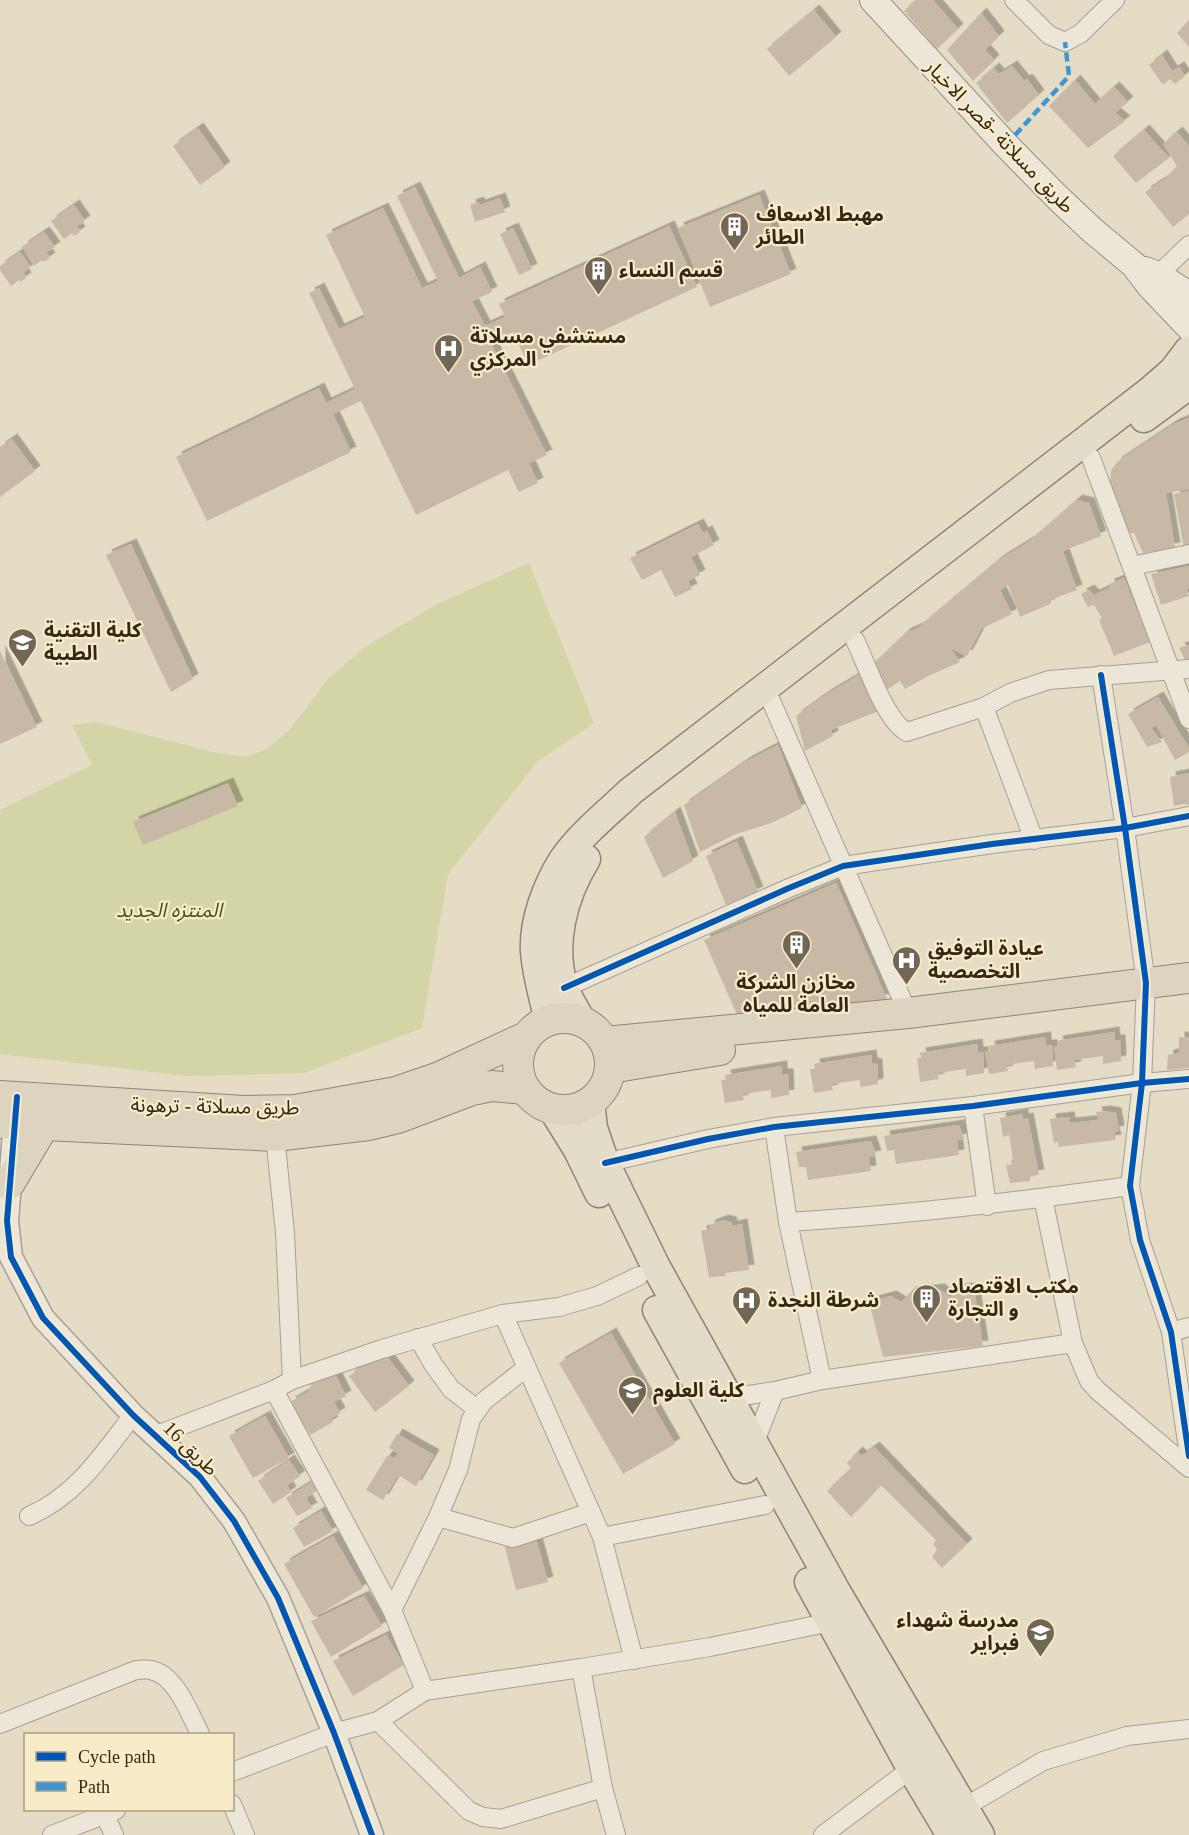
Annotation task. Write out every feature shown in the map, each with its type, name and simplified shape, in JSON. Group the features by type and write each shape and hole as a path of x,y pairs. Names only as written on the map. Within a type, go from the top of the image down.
{"highway":[{"path":"607,1055 685,1055 1146,991 1189,978"},
{"path":"607,1055 908,1013 1146,991 1189,993"},
{"path":"565,1017 581,1021 598,1033 607,1055 604,1087 590,1102 578,1108 566,1110 552,1108 537,1101 525,1089 519,1072 519,1054 538,1028 565,1017"},
{"name":"طريق مسلاتة - ترهونة","path":"12,1120 295,1110 396,1092 437,1078 538,1028"},
{"name":"طريق مسلاتة - ترهونة","path":"12,1120 275,1136 369,1125 398,1118 472,1090 492,1086 525,1089"},
{"path":"9,1184 12,1120"},
{"path":"9,1184 4,1159 12,1120"}],"main road":[{"name":"طريق مسلاتة -قصر الاخيار","path":"873,0 1057,197 1134,265"},
{"path":"1134,265 1158,276 1189,295"},
{"path":"1134,265 1150,286 1189,327"},
{"path":"768,694 855,640 1035,489 1173,371 1189,348 1189,336"},
{"path":"581,1021 564,988 559,958 559,934 565,903 578,872 604,837 686,759 768,694 1035,489 1091,458 1189,385"},
{"path":"538,1028 539,983 535,949 539,912 563,860 584,835 631,790 686,759"},
{"path":"590,1102 593,1128 604,1163 656,1267 837,1593 922,1761 951,1835"},
{"path":"552,1108 578,1150 639,1276 831,1622 922,1761 965,1807 980,1835"}],"street":[{"path":"1014,0 1049,35 1065,42 1080,34 1115,0"},
{"path":"1158,276 1189,245"},
{"path":"1091,458 1189,719"},
{"path":"1132,566 1189,554"},
{"path":"855,640 890,716 900,729 907,732 984,707 1010,693 1049,680 1189,669"},
{"path":"1101,675 1125,828 1146,991 1142,1083 1130,1186 1140,1240 1171,1332 1189,1456"},
{"path":"768,694 908,1013"},
{"path":"984,707 1034,840"},
{"path":"564,988 843,866 992,844 1125,828 1189,816"},
{"path":"604,1163 708,1138 774,1128 1189,1079"},
{"path":"973,1106 987,1206"},
{"path":"774,1128 788,1222 822,1380"},
{"path":"275,1136 285,1233 292,1380"},
{"name":"طريق 16","path":"9,1184 6,1261 43,1318 133,1415 200,1477 234,1521 278,1598 334,1733 372,1835"},
{"path":"788,1222 987,1206 1130,1186"},
{"path":"1043,1198 1073,1343 1089,1381 1189,1468"},
{"path":"157,1435 274,1390 292,1380 418,1338 503,1314 559,1307 597,1296 639,1276"},
{"path":"503,1314 602,1537 634,1660"},
{"path":"1171,1332 1189,1327"},
{"path":"418,1338 451,1389 477,1409"},
{"path":"729,1398 775,1391 822,1380 1073,1343"},
{"path":"392,1610 438,1517 458,1470 471,1419 484,1401 526,1368"},
{"path":"274,1390 392,1610 425,1691"},
{"path":"754,1444 775,1391"},
{"path":"29,1516 48,1508 89,1473 133,1415"},
{"path":"602,1537 765,1505"},
{"path":"438,1517 513,1538 591,1512"},
{"path":"234,1772 334,1733 378,1721 425,1691 634,1660 831,1622"},
{"path":"581,1668 603,1788 616,1835"},
{"path":"0,1724 136,1670 152,1670 165,1677 176,1687 199,1733"},
{"path":"378,1721 469,1811 483,1817 501,1819 603,1788"},
{"path":"965,1807 1043,1761 1127,1736 1189,1729"},
{"path":"825,1834 922,1761"},
{"path":"234,1809 245,1835"},
{"path":"52,1835 110,1811 114,1835"}],"green space":[{"name":"المنتزه الجديد","path":"529,563 594,723 538,761 448,874 422,1028 304,1073 187,1076 0,1054 0,810 92,765 72,725 96,722 217,753 245,757 267,749 291,728 328,679 365,647 437,604"}],"building":[{"path":"915,0 933,0 958,29 937,49 904,11"},
{"path":"814,10 836,37 789,76 767,49"},
{"path":"981,13 999,36 985,50 994,60 973,81 947,50"},
{"path":"1189,20 1189,47 1177,33"},
{"path":"1162,55 1172,71 1179,67 1185,76 1175,84 1170,79 1163,85 1149,65"},
{"path":"1012,66 1024,81 1027,79 1039,95 1007,123 976,83 994,68 999,74"},
{"path":"1075,80 1095,104 1114,87 1128,102 1115,113 1125,121 1088,148 1049,106"},
{"path":"198,128 225,167 200,185 173,146"},
{"path":"1144,130 1169,158 1136,183 1113,156"},
{"path":"1177,132 1189,146 1189,214 1173,227 1145,192 1165,179 1177,166 1163,144"},
{"path":"415,187 459,278 480,267 492,292 472,301 485,326 505,317 499,304 669,226 697,287 528,365 513,332 491,343 547,455 529,463 538,483 519,492 508,470 416,515 361,401 333,414 351,452 207,521 176,457 319,388 326,403 355,389 309,293 319,288 339,329 365,317 326,235 383,208 422,288 438,281 397,196"},
{"name":"مهبط الاسعاف الطائر","path":"759,195 791,274 710,307 678,228"},
{"path":"500,198 505,212 475,222 470,205 478,202 480,205"},
{"path":"74,205 85,221 76,227 80,232 74,236 72,233 64,239 51,221"},
{"path":"513,228 532,269 519,275 500,234"},
{"path":"44,232 55,247 46,253 50,258 34,266 22,247"},
{"path":"20,252 31,267 23,273 26,278 11,286 0,270 0,266"},
{"path":"1189,418 1189,489 1166,493 1175,548 1143,553 1134,533 1130,533 1125,522 1122,521 1118,501 1110,485 1111,471 1117,462 1174,424"},
{"path":"12,439 35,471 0,497 0,447"},
{"path":"1189,491 1189,547 1184,548 1174,494"},
{"path":"1077,500 1089,503 1101,536 1063,551 1077,590 1052,599 1050,604 1020,617 1008,585 1000,590 1012,614 981,629 967,656 950,648 960,662 905,689 900,681 885,691 872,665 906,633 918,628 999,560 1030,541"},
{"path":"698,524 703,533 707,531 714,545 691,557 700,575 688,581 692,589 675,597 661,570 642,580 630,558"},
{"path":"131,544 193,679 171,692 106,555"},
{"path":"1189,566 1189,588 1186,589 1189,596 1161,605 1151,574"},
{"path":"1124,578 1150,642 1114,656 1099,620 1102,618 1094,605 1088,607 1081,594 1089,590 1094,595 1109,588 1109,584"},
{"path":"1189,645 1189,668 1179,648"},
{"name":"كلية التقنية الطبية","path":"0,651 37,727 0,744"},
{"path":"864,672 881,710 831,730 833,736 805,751 796,716"},
{"path":"1158,697 1189,748 1189,752 1175,760 1156,725 1151,728 1162,742 1147,747 1128,714"},
{"path":"778,745 802,808 771,823 736,834 700,852 684,805 747,761"},
{"path":"1189,773 1189,805 1174,806 1170,777"},
{"path":"228,783 238,806 143,845 133,822"},
{"path":"675,812 693,861 663,878 644,837"},
{"path":"737,841 758,892 726,905 706,856"},
{"name":"مخازن الشركة العامة للمياه","path":"836,883 887,999 738,1017 704,940"},
{"path":"1114,1032 1115,1040 1120,1040 1121,1061 1103,1064 1103,1056 1074,1060 1076,1067 1057,1070 1054,1046 1058,1046 1057,1041"},
{"path":"1046,1037 1046,1045 1052,1045 1053,1066 1035,1069 1034,1061 1006,1065 1008,1071 989,1074 985,1051 990,1051 989,1046"},
{"path":"1179,1037 1189,1038 1189,1068 1167,1070 1168,1055 1179,1053"},
{"path":"977,1044 978,1052 983,1052 984,1073 966,1076 966,1069 937,1073 939,1079 920,1082 917,1058 921,1058 920,1053"},
{"path":"871,1055 872,1063 877,1064 878,1084 860,1087 860,1080 831,1084 833,1090 814,1093 810,1069 815,1069 814,1064"},
{"path":"782,1066 782,1074 788,1074 789,1095 771,1098 771,1090 742,1094 744,1100 725,1103 721,1080 726,1080 725,1075"},
{"path":"1096,1112 1116,1113 1119,1131 1114,1132 1116,1140 1058,1147 1058,1142 1054,1143 1050,1119 1069,1117 1070,1123 1098,1120"},
{"path":"1023,1114 1023,1119 1028,1118 1039,1175 1030,1176 1030,1181 1010,1183 1006,1165 1014,1164 1009,1135 1003,1137 1000,1118"},
{"path":"959,1125 964,1139 957,1140 959,1155 896,1164 894,1150 887,1151 884,1136"},
{"path":"871,1141 876,1156 869,1157 871,1171 808,1180 806,1167 799,1167 796,1152"},
{"path":"723,1220 731,1222 732,1226 742,1224 749,1270 725,1273 726,1276 709,1277 701,1231"},
{"name":"مكتب الاقتصاد و التجارة","path":"974,1288 983,1346 883,1357 869,1302 891,1296 901,1302 911,1292 939,1289 951,1298 956,1289"},
{"path":"611,1333 675,1444 623,1474 559,1363"},
{"path":"380,1354 384,1359 388,1358 409,1386 375,1412 349,1376"},
{"path":"333,1370 346,1396 334,1402 340,1413 330,1419 333,1422 310,1435 290,1402 309,1391 312,1381"},
{"path":"265,1416 289,1458 253,1478 229,1436"},
{"path":"397,1434 434,1455 416,1486 398,1475 383,1500 366,1490 387,1456 395,1458 398,1453 389,1448"},
{"name":"مدرسة شهداء فبراير","path":"874,1447 967,1544 942,1568 932,1557 937,1549 933,1544 936,1540 881,1485 851,1517 827,1491 851,1468 847,1463 857,1452 862,1456"},
{"path":"289,1460 300,1476 287,1485 291,1492 273,1504 258,1481"},
{"path":"315,1480 320,1489 306,1498 312,1508 297,1516 286,1498"},
{"path":"321,1511 333,1531 304,1547 293,1528"},
{"path":"535,1535 548,1582 516,1590 504,1543"},
{"path":"333,1536 363,1588 314,1617 284,1564"},
{"path":"364,1596 382,1626 331,1657 311,1621"},
{"path":"386,1635 404,1665 353,1696 333,1661"}],"marked path":[{"path":"1006,145 1069,76 1065,42"}],"cycle path":[{"path":"1101,675 1146,983 1142,1083 1130,1186 1140,1240 1171,1332 1189,1456"},
{"path":"564,988 843,866 992,844 1125,828 1189,816"},
{"path":"605,1163 708,1139 774,1127 973,1106 1142,1083 1189,1079"},
{"path":"17,1097 7,1221 11,1257 43,1318 133,1415 200,1477 234,1521 278,1598 334,1733 372,1835"}],"place":[{"name":"مهبط الاسعاف الطائر","path":"735,252"},
{"name":"قسم النساء","path":"598,296"},
{"name":"مستشفي مسلاتة المركزي","path":"449,374"},
{"name":"كلية التقنية الطبية","path":"23,668"},
{"name":"مخازن الشركة العامة للمياه","path":"796,970"},
{"name":"عيادة التوفيق التخصصية","path":"907,986"},
{"name":"مكتب الاقتصاد و التجارة","path":"927,1324"},
{"name":"شرطة النجدة","path":"747,1326"},
{"name":"كلية العلوم","path":"632,1416"},
{"name":"مدرسة شهداء فبراير","path":"1040,1658"}]}
